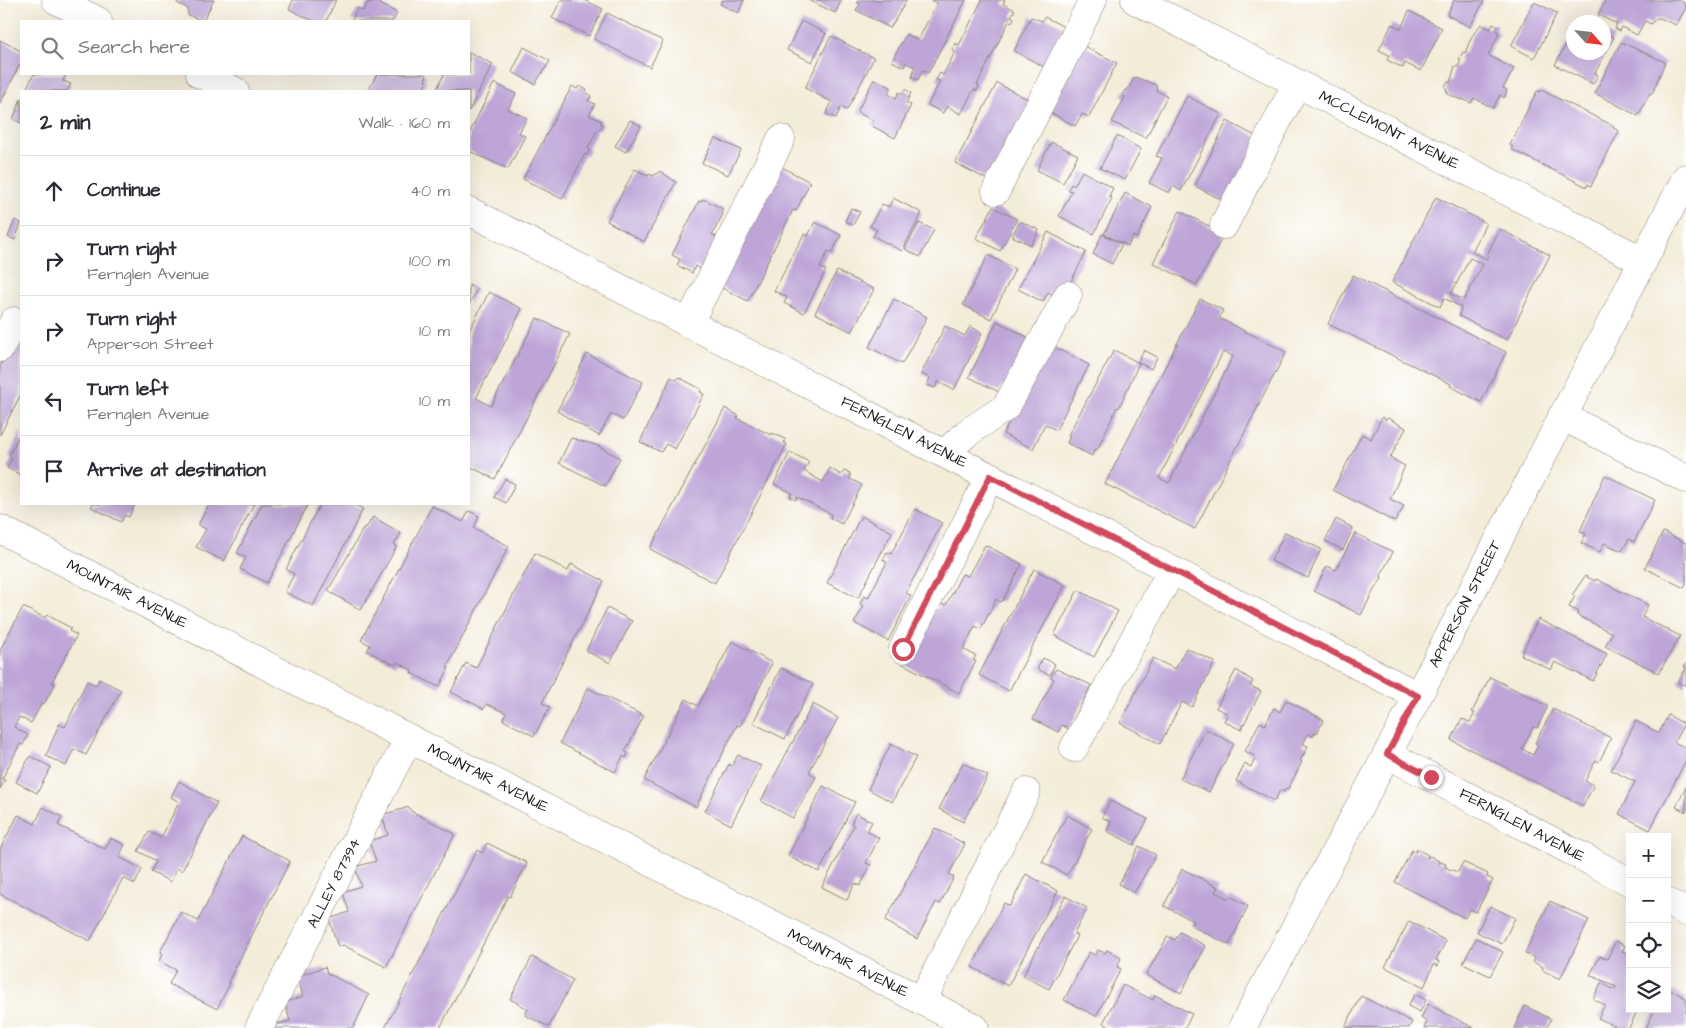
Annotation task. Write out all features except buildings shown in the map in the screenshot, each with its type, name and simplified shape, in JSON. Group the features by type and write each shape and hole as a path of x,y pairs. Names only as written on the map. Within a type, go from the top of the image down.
{"street":[{"path":"56,0 96,20"},
{"path":"996,191 1093,0"},
{"name":"MCCLEMONT AVENUE","path":"1135,0 1643,261"},
{"path":"202,75 233,90"},
{"path":"1224,226 1298,83"},
{"path":"690,323 781,139"},
{"name":"APPERSON STREET","path":"1242,1028 1418,696 1686,178"},
{"name":"FERNGLEN AVENUE","path":"470,212 1418,696"},
{"path":"945,454 967,433 1006,407 1068,295"},
{"path":"0,348 14,321"},
{"path":"1562,416 1686,479"},
{"path":"903,649 990,476"},
{"name":"MOUNTAIR AVENUE","path":"0,529 976,1028"},
{"path":"1074,748 1172,570"},
{"name":"ALLEY 87394","path":"259,1028 409,738"},
{"name":"FERNGLEN AVENUE","path":"1387,754 1626,880"},
{"path":"922,1000 1026,792"},
{"path":"1671,904 1686,912"}],"route":[{"path":"903,649 990,476 1418,696 1387,754 1431,777"}]}
